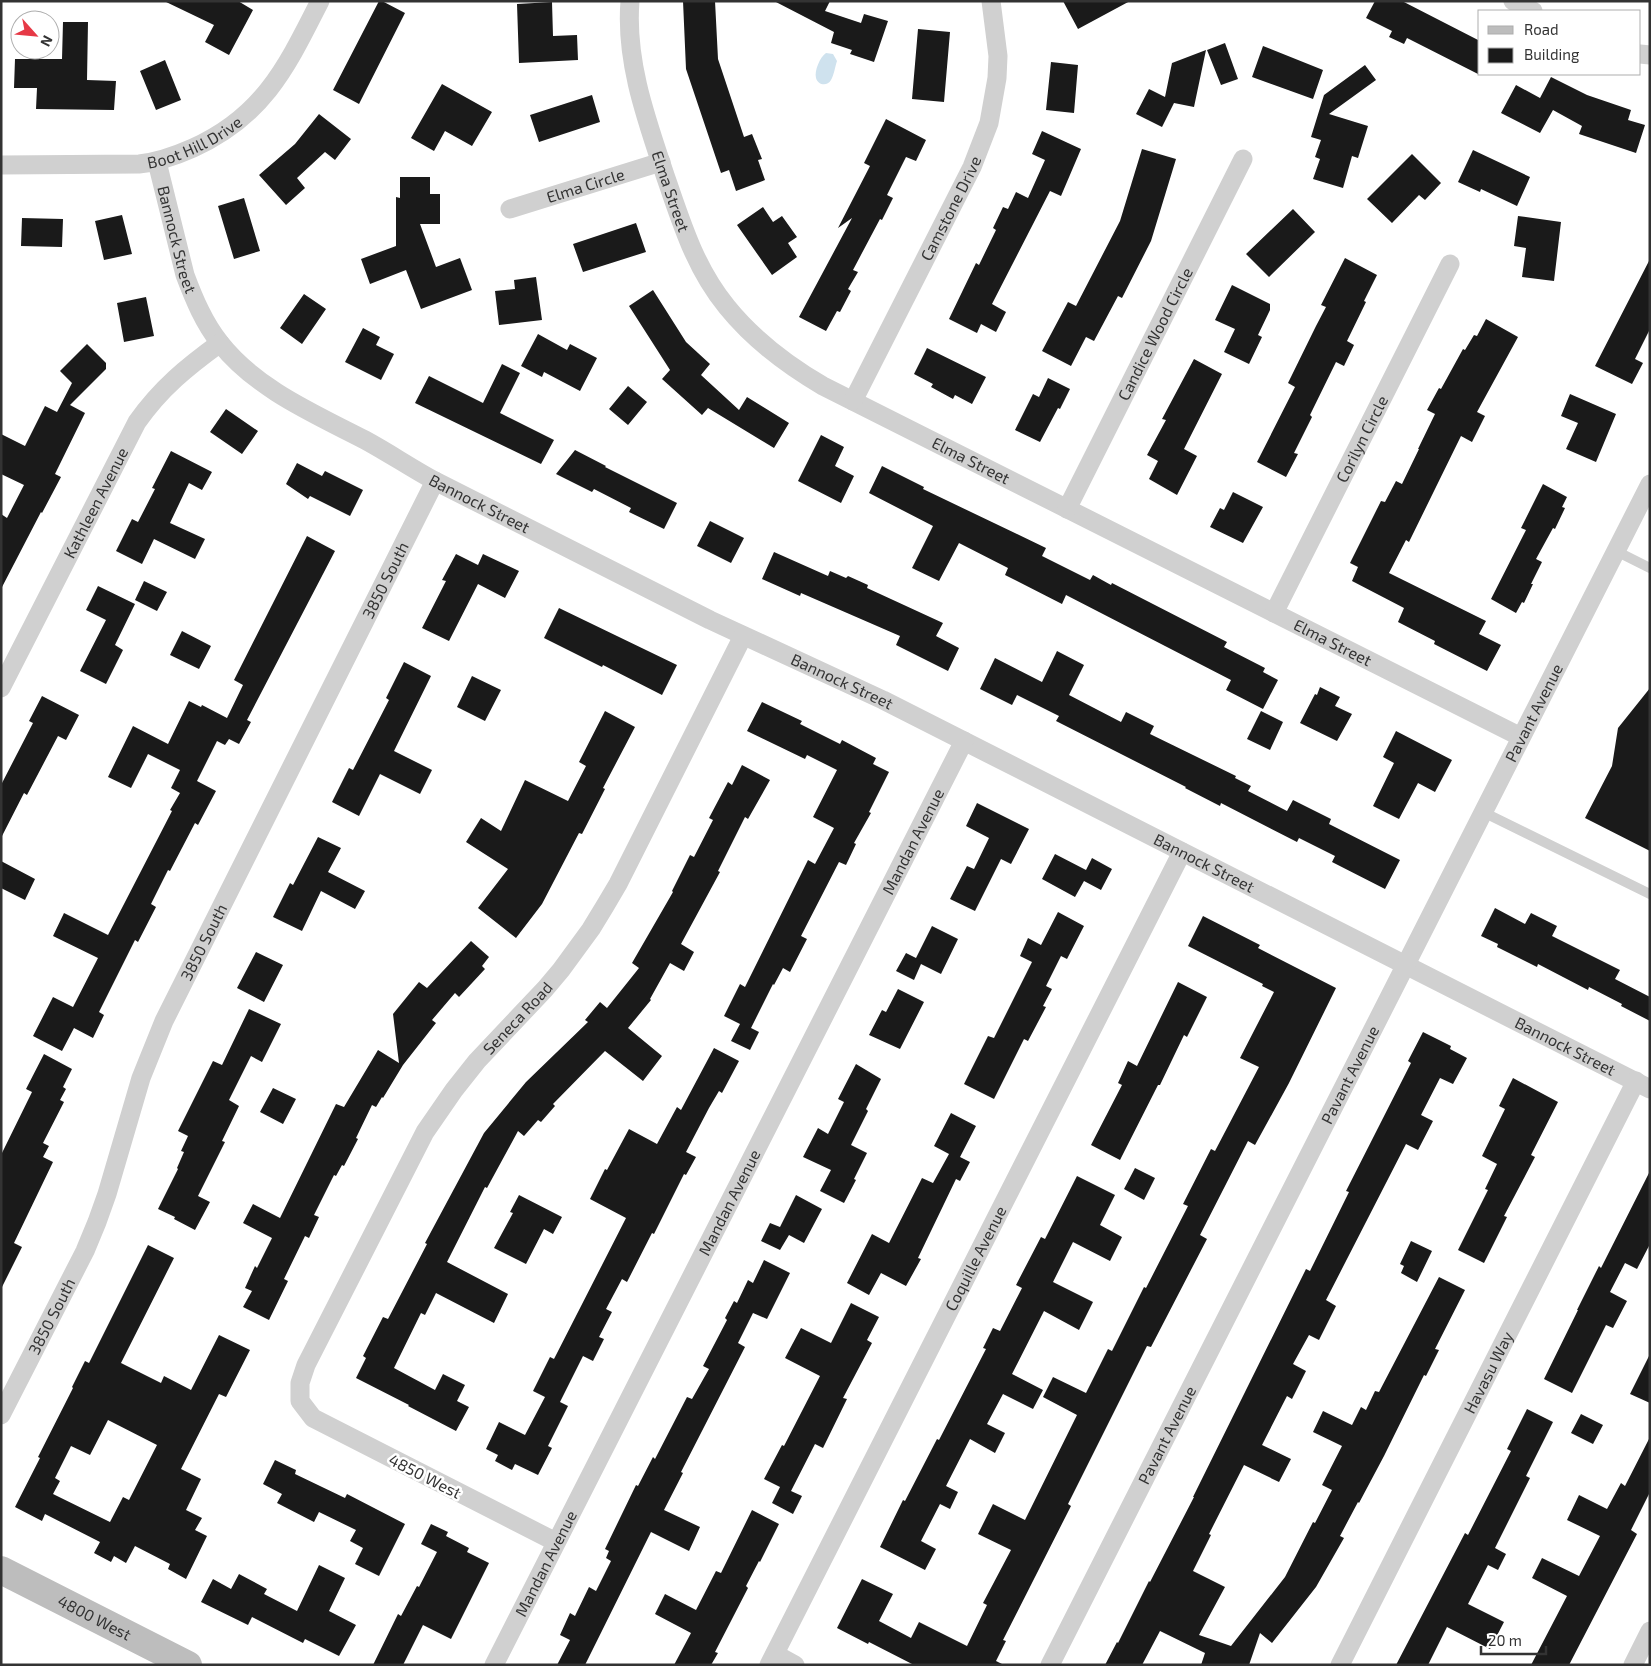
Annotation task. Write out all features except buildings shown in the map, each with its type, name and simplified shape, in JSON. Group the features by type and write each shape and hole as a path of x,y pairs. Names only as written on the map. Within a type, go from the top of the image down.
{"main road":[{"name":"4800 West","path":"1,1570 188,1665"}],"street":[{"name":"Boot Hill Drive","path":"1,165 121,165 156,162 202,144 241,119 258,104 274,85 288,64 320,1"},
{"name":"Elma Street","path":"630,1 629,34 637,85 661,162 693,253 710,283 728,308 760,340 790,365 823,386 1522,737"},
{"name":"Camstone Drive","path":"853,401 972,167 984,138 998,78 996,35 991,1"},
{"path":"1513,1 1532,10"},
{"name":"Candice Wood Circle","path":"1067,509 1243,159"},
{"name":"Bannock Street","path":"156,162 185,275 198,308 220,343 239,364 279,393 307,410 368,441 410,468 435,481 744,636 851,685 964,741 1643,1085"},
{"name":"Elma Circle","path":"510,209 661,162"},
{"name":"Corilyn Circle","path":"1274,613 1450,264"},
{"name":"Kathleen Avenue","path":"1,688 137,422 164,388 180,373 220,343"},
{"name":"3850 South","path":"1,1415 85,1251 97,1222 141,1078 164,1021 435,481"},
{"name":"Pavant Avenue","path":"1050,1665 1650,484"},
{"name":"Seneca Road","path":"300,1401 300,1383 306,1365 424,1132 477,1060 545,989 591,930 618,884 744,636"},
{"name":"Mandan Avenue","path":"494,1665 964,741"},
{"name":"Coquille Avenue","path":"772,1660 1182,852"},
{"name":"Havasu Way","path":"1340,1665 1643,1085"},
{"name":"4850 West","path":"300,1401 313,1418 337,1432 556,1542"},
{"path":"1633,1665 1650,1631"},
{"path":"772,1660 795,1665"}],"lane":[{"path":"1616,551 1650,568"},
{"path":"1483,812 1650,894"}],"water":[{"path":"826,53 833,54 837,61 831,80 827,84 823,84 817,80 816,72 820,61"}]}
